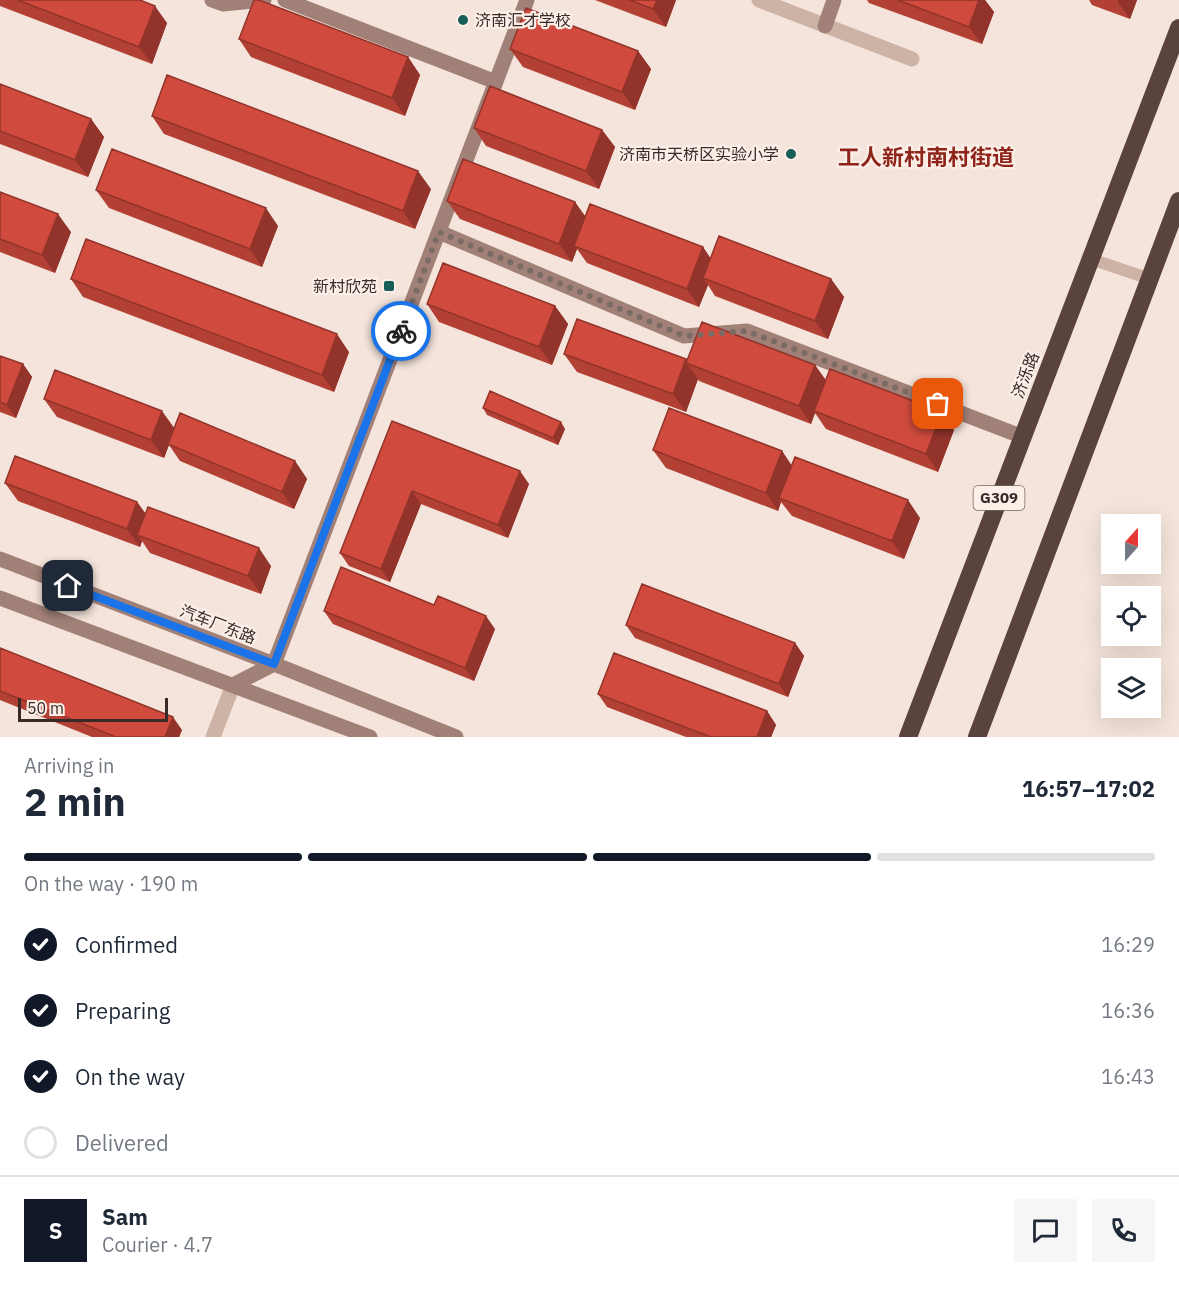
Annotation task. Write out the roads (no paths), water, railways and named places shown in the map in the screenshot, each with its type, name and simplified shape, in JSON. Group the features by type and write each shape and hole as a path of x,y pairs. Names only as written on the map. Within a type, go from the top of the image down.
{"highway":[{"name":"济泺路","path":"908,737 1179,28"},
{"path":"977,737 1179,201"}],"street":[{"path":"212,0 223,4 264,0"},
{"path":"285,0 496,82"},
{"path":"213,737 233,685 274,664 527,0"},
{"path":"759,0 912,59"},
{"path":"825,26 834,0"},
{"path":"439,232 684,336 747,331 1023,437"},
{"name":"汽车厂东路","path":"0,559 274,664 456,737"},
{"path":"0,598 370,737"}],"lane":[{"path":"1091,260 1150,279"}],"place":[{"name":"济南汇才学校","path":"463,20"},
{"name":"济南市天桥区实验小学","path":"791,154"},
{"name":"新村欣苑","path":"389,286"}],"district":[{"name":"工人新村南村街道","path":"926,157"}]}
